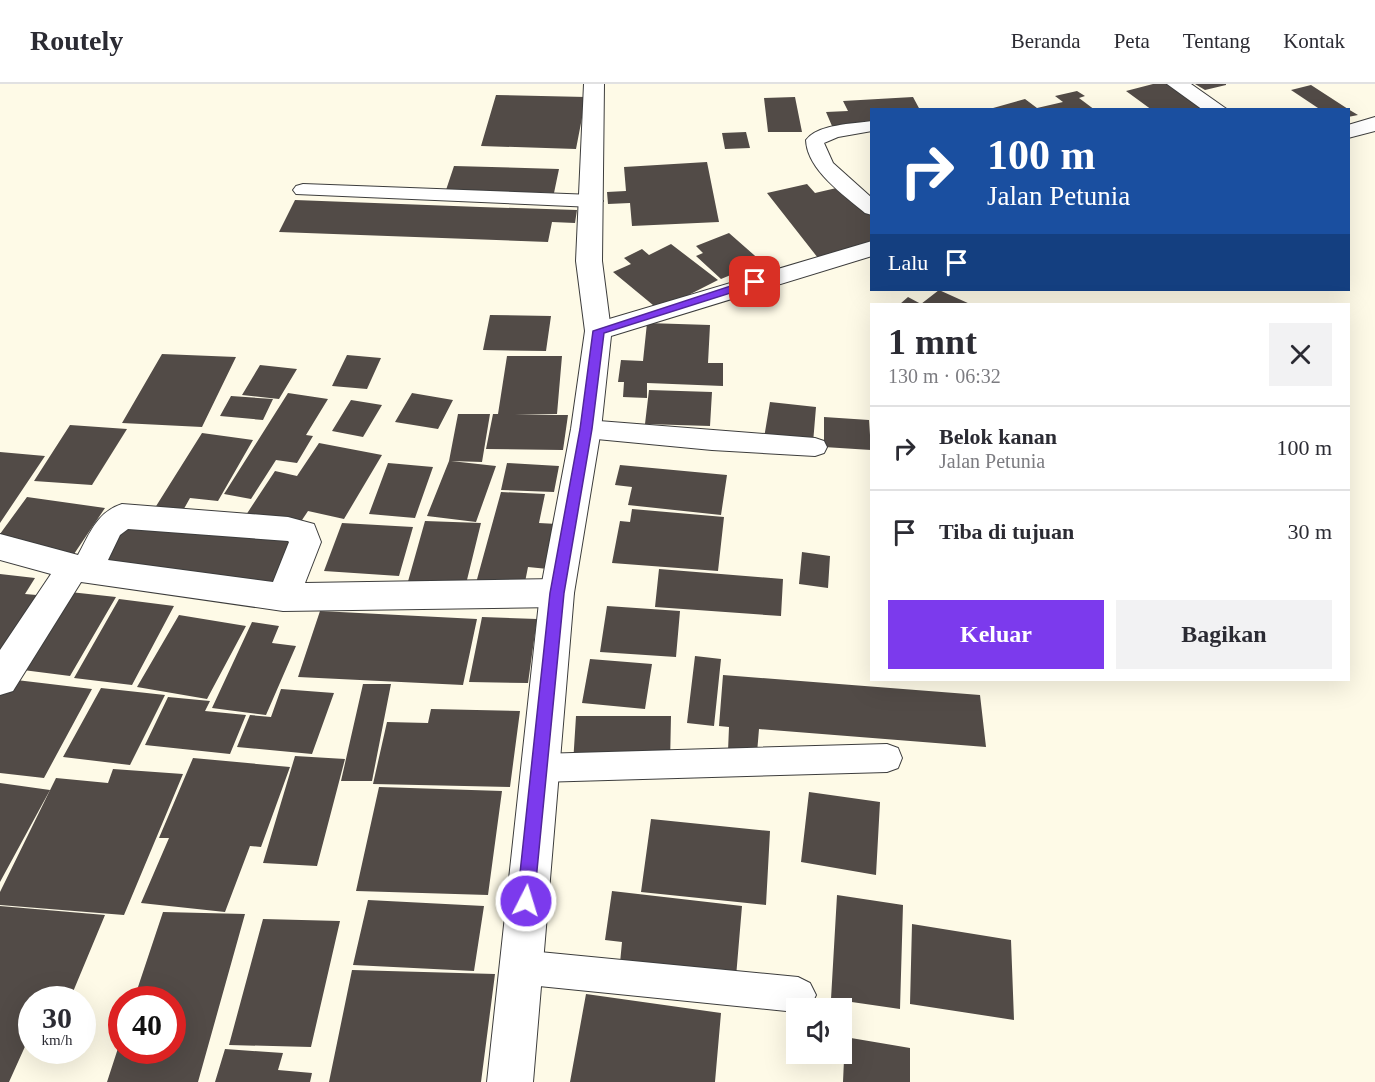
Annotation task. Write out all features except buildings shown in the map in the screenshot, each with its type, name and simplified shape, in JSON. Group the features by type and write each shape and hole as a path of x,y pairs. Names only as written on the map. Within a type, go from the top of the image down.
{"street":[{"path":"510,1082 538,768 557,593 586,429 598,331 589,261 593,201 594,84"},
{"path":"1177,84 1215,108"},
{"path":"1350,131 1375,124"},
{"path":"598,331 870,249"},
{"path":"2,674 109,527 122,516 288,529 303,533 305,542 283,597"},
{"path":"0,547 80,569 283,597 557,593"}],"lane":[{"path":"870,126 823,135 815,140 813,147 818,159 870,207"},
{"path":"303,190 593,201"},
{"path":"586,429 711,441 815,447"},
{"path":"538,768 887,758"},
{"path":"519,967 798,995"}],"route":[{"path":"526,901 557,593 586,429 598,331 755,282"}]}
